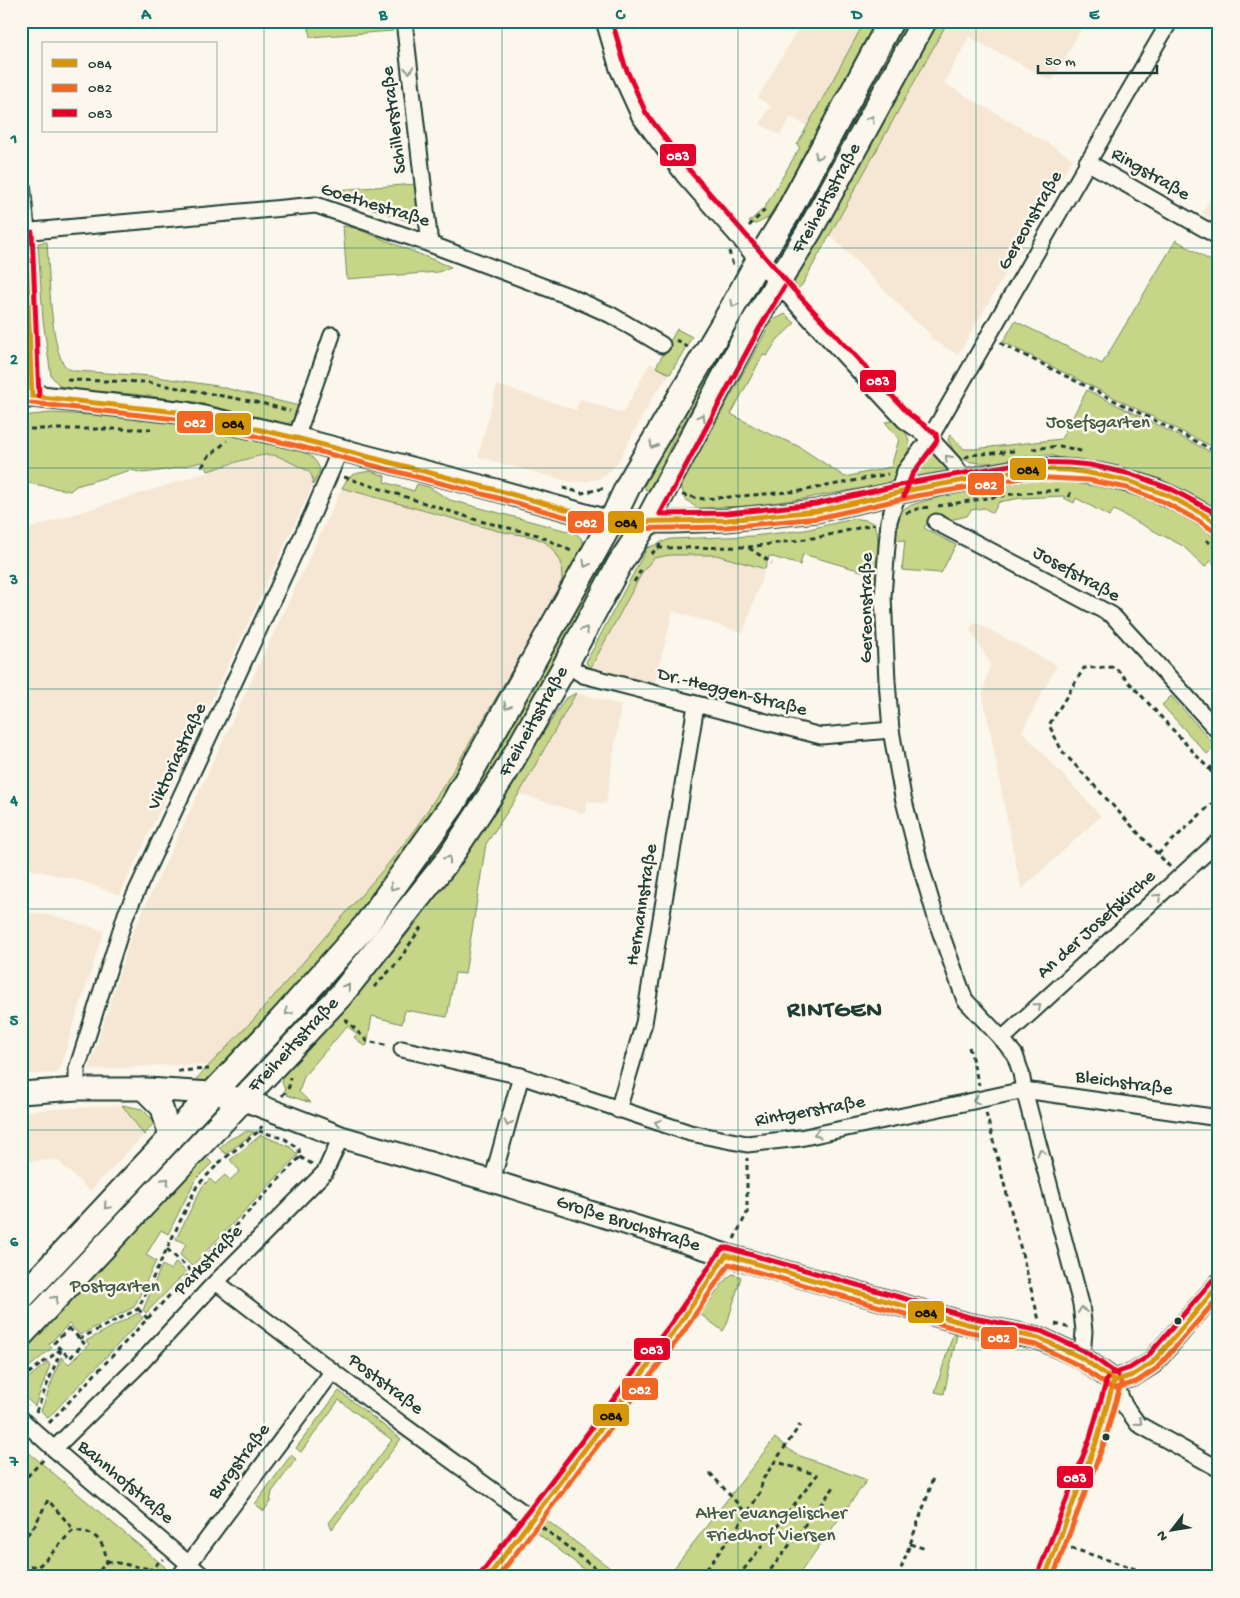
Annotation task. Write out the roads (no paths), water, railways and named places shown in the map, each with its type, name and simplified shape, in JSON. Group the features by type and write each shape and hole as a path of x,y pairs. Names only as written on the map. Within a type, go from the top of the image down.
{"main road":[{"name":"Freiheitsstraße","path":"21,1298 284,1016 366,925 452,804 610,522 630,482 786,216 891,21"},
{"name":"Freiheitsstraße","path":"21,1335 340,996 448,860 505,773 620,563 647,522 663,488 752,325 810,230 924,21"},
{"path":"28,391 186,413 296,438 610,522 671,522 755,518 816,511 898,493 1027,469 1093,472 1124,478 1168,494 1219,525"},
{"path":"143,1089 162,1108 170,1137"},
{"name":"Große Bruchstraße","path":"21,1093 143,1089 211,1093 242,1099 341,1137 492,1181 726,1255 967,1324 1040,1338 1082,1358 1114,1382"},
{"path":"1114,1382 1133,1375 1152,1363 1219,1285"}],"street":[{"name":"Schillerstraße","path":"404,21 430,244"},
{"path":"604,21 618,69 640,117 685,177 758,261 904,420 930,438 953,462 965,480"},
{"name":"Gereonstraße","path":"1082,1358 1084,1331 1081,1304 1024,1090 1021,1072 1015,1055 965,1000 940,930 920,864 903,797 891,730 883,596 889,521 905,471 930,438 1087,162 1170,21"},
{"name":"Ringstraße","path":"1087,162 1219,237"},
{"path":"21,188 28,391"},
{"name":"Goethestraße","path":"23,232 316,205 430,244 571,297 611,315 662,345"},
{"path":"296,438 332,335"},
{"name":"Viktoriastraße","path":"77,1090 77,1069 126,914 309,522 340,450"},
{"name":"Josefstraße","path":"936,522 1112,615 1219,732"},
{"name":"Dr.-Heggen-Straße","path":"566,664 584,675 820,736 891,730"},
{"name":"Hermannstraße","path":"618,1110 644,1023 696,705"},
{"name":"An der Josefskirche","path":"1002,1039 1219,841"},
{"name":"Rintgerstraße","path":"402,1049 521,1076 690,1133 747,1144 800,1138 1024,1090"},
{"path":"492,1181 521,1076"},
{"name":"Bleichstraße","path":"1024,1090 1219,1118"},
{"name":"Parkstraße","path":"54,1449 139,1365 213,1285 325,1172 341,1137"},
{"path":"488,1577 676,1329 726,1255"},
{"name":"Poststraße","path":"213,1285 333,1371 400,1423 532,1519"},
{"name":"Burgstraße","path":"179,1577 333,1371"},
{"path":"1114,1382 1124,1405 1138,1424 1219,1470"},
{"path":"1045,1577 1098,1440 1114,1382"},
{"name":"Bahnhofstraße","path":"21,1419 204,1577"}],"district":[{"name":"RINTGEN","path":"835,1011"}],"park label":[{"name":"Josefsgarten","path":"1098,423"},
{"name":"Postgarten","path":"115,1287"},
{"name":"Alter evangelischer Friedhof Viersen","path":"771,1525"}]}
